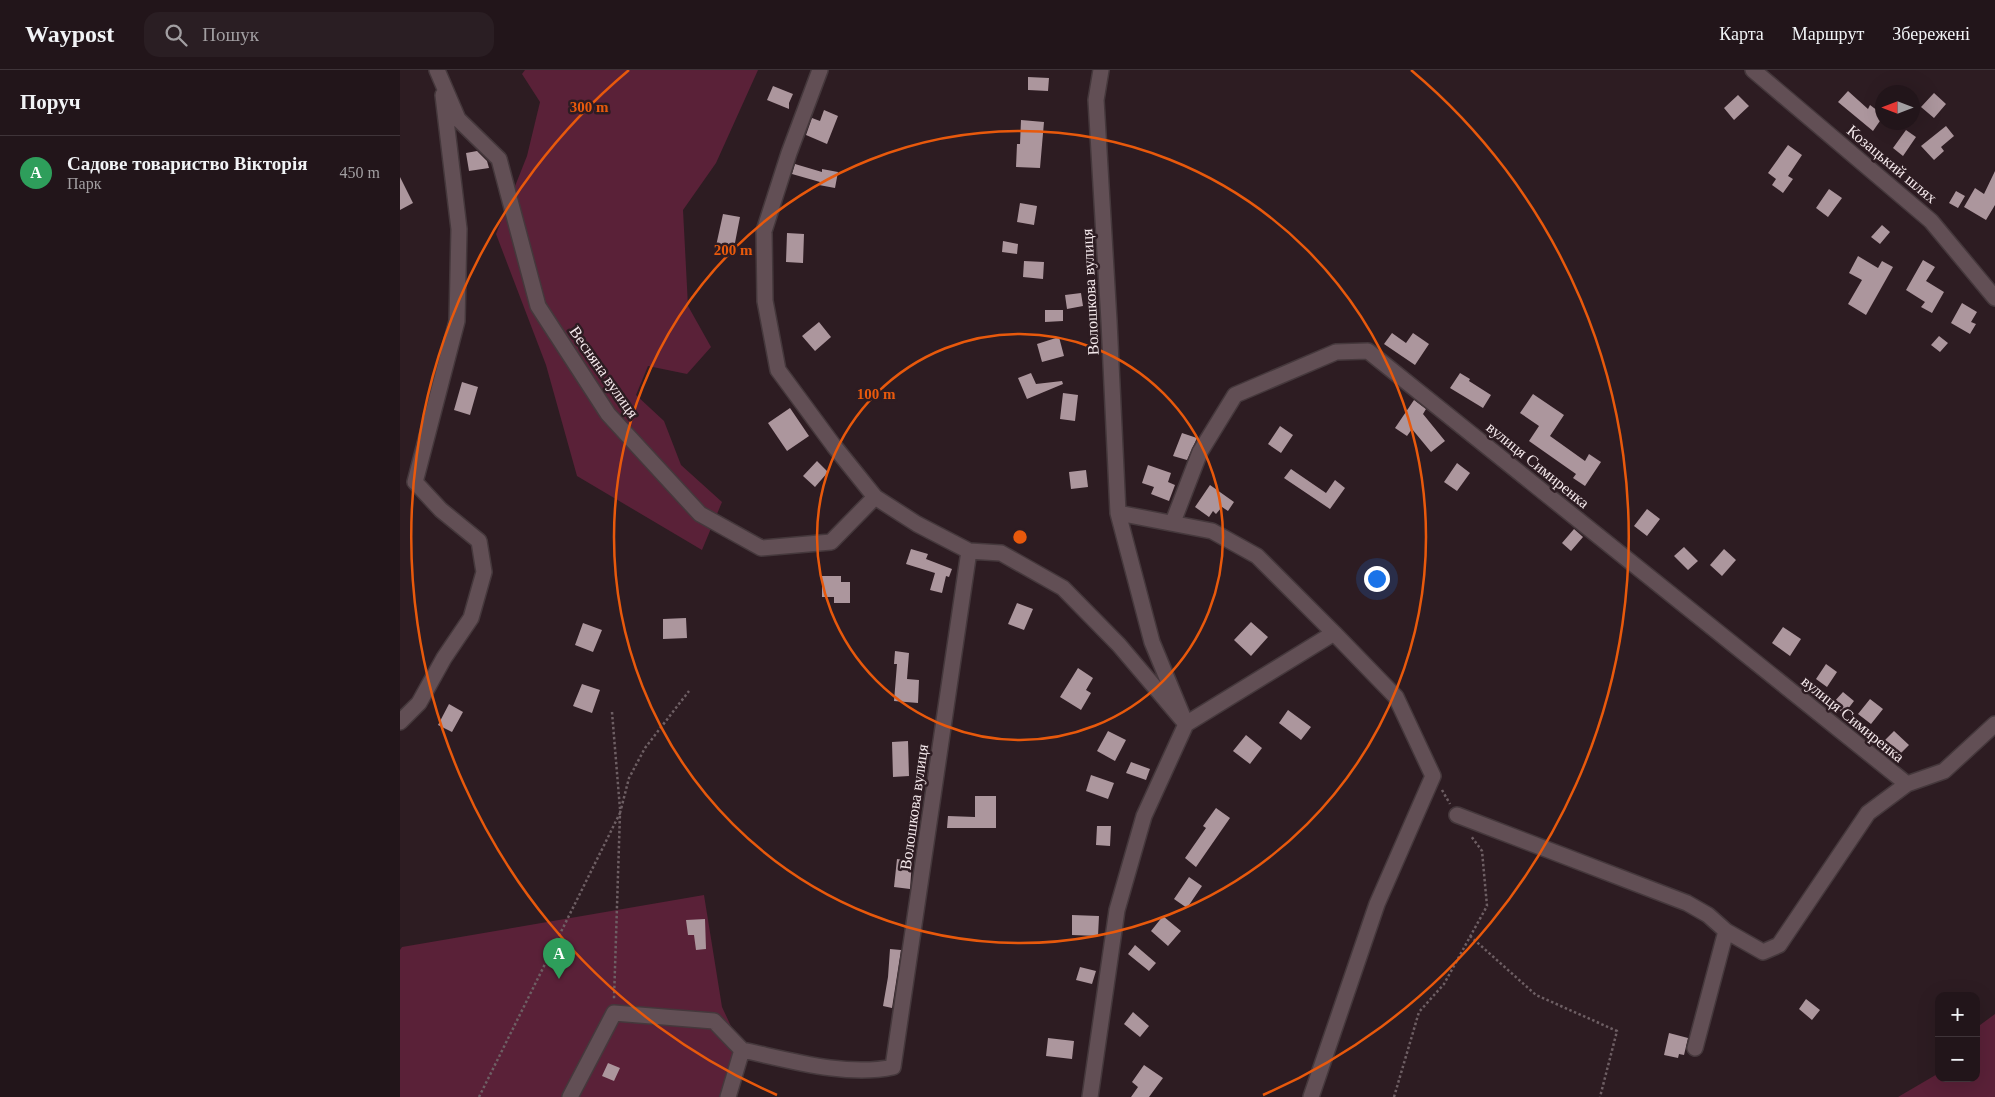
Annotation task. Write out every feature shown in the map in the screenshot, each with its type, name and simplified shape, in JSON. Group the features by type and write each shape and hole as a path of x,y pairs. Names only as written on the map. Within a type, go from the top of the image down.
{"street":[{"path":"820,70 789,153 764,231 766,301 778,370 834,446 875,497 917,524 969,551 1001,553 1064,588 1119,645 1186,724"},
{"name":"Волошкова вулиця","path":"1101,70 1096,100 1118,513 1152,642 1186,724"},
{"name":"Козацький шлях","path":"1753,70 1931,221 1995,298"},
{"name":"Весняна вулиця","path":"439,74 458,119 499,158 538,306 608,414 700,514 761,548 831,542 875,497"},
{"name":"Весняна вулиця","path":"400,722 419,702 444,658 471,618 484,572 479,541 441,510 415,482 457,321 459,229 439,74"},
{"name":"вулиця Симиренка","path":"1173,522 1200,452 1234,395 1336,352 1368,351 1907,784"},
{"path":"1118,513 1212,530 1257,556 1396,698 1433,776 1377,904 1311,1097"},
{"name":"Волошкова вулиця","path":"742,1050 824,1067 879,1070 894,1067 969,551"},
{"path":"1090,1097 1117,910 1144,816 1186,724 1334,633"},
{"name":"вулиця Симиренка","path":"1726,931 1762,952 1778,945 1868,814 1907,784 1944,771 1995,724"},
{"path":"1457,815 1687,904 1708,915 1726,931 1695,1048"},
{"path":"570,1097 614,1013 714,1021 742,1050 728,1097"}],"path":[{"path":"479,1097 620,813 629,778 645,748 689,691"},
{"path":"612,712 620,813 614,1013"},
{"path":"1394,1097 1419,1012 1444,984 1487,906 1482,851 1433,776"},
{"path":"1470,936 1536,995 1617,1031 1600,1097"}],"shaded area":[{"path":"525,70 758,70 716,163 683,210 688,306 711,347 687,374 648,366 636,395 664,421 681,465 722,502 702,550 577,476 546,365 496,234 527,156 540,102 522,74"},
{"path":"704,895 722,1007 746,1058 734,1097 400,1097 400,950 402,947"},
{"path":"1995,1014 1995,1097 1898,1097 1935,1075 1935,1082 1980,1082 1980,1025"}],"building":[{"path":"1028,77 1049,78 1048,91 1028,90"},
{"path":"773,86 793,94 789,103 789,109 767,100"},
{"path":"1848,91 1868,109 1870,105 1875,109 1875,128 1873,131 1838,102"},
{"path":"1934,93 1946,104 1934,118 1921,107"},
{"path":"1738,95 1749,106 1734,120 1724,108"},
{"path":"824,110 838,116 827,144 806,135 812,118 820,121"},
{"path":"1021,120 1044,122 1040,168 1016,167 1017,144 1020,144"},
{"path":"1946,126 1954,136 1941,147 1944,151 1934,160 1921,146"},
{"path":"1906,130 1916,137 1903,156 1893,148"},
{"path":"1788,145 1802,155 1788,176 1793,179 1783,193 1772,185 1776,179 1768,173"},
{"path":"477,151 487,161 489,168 469,171 466,153"},
{"path":"795,164 822,172 822,169 838,172 835,188 819,185 820,182 792,174"},
{"path":"1995,171 1995,205 1986,220 1964,207 1975,188 1984,194"},
{"path":"400,177 413,203 400,210"},
{"path":"1829,189 1842,198 1828,217 1816,208"},
{"path":"1956,191 1965,196 1958,208 1949,203"},
{"path":"1020,203 1037,206 1034,225 1017,222"},
{"path":"723,214 740,217 734,248 716,246"},
{"path":"1882,225 1890,232 1880,244 1871,237"},
{"path":"787,233 804,234 803,263 786,262"},
{"path":"1003,241 1018,244 1017,254 1002,252"},
{"path":"1858,256 1878,268 1882,261 1893,267 1866,315 1848,304 1862,280 1849,273"},
{"path":"1923,260 1935,267 1926,281 1944,292 1932,313 1921,307 1925,302 1906,290"},
{"path":"1024,261 1044,262 1043,279 1023,277"},
{"path":"1081,293 1083,306 1067,309 1065,295"},
{"path":"1962,303 1977,312 1971,322 1976,324 1970,334 1951,323"},
{"path":"1045,310 1063,310 1063,321 1045,322"},
{"path":"819,322 831,337 815,351 802,336"},
{"path":"1392,333 1406,343 1413,333 1429,344 1415,365 1384,344"},
{"path":"1939,336 1948,343 1940,352 1931,345"},
{"path":"1059,337 1064,356 1042,362 1037,344"},
{"path":"1031,373 1036,384 1062,381 1063,384 1027,399 1018,378"},
{"path":"1460,373 1491,395 1483,408 1450,388"},
{"path":"462,382 478,387 470,415 454,410"},
{"path":"1063,393 1078,395 1075,421 1060,419"},
{"path":"1533,394 1564,415 1550,436 1585,461 1589,454 1601,462 1585,486 1573,478 1576,474 1529,441 1539,426 1520,413"},
{"path":"1414,400 1426,409 1423,414 1445,441 1431,452 1412,429 1407,436 1395,428"},
{"path":"790,408 809,436 787,451 768,423"},
{"path":"1280,426 1293,435 1281,453 1268,444"},
{"path":"1182,433 1197,438 1187,460 1173,456"},
{"path":"817,461 828,472 815,487 803,476"},
{"path":"1457,463 1470,473 1457,491 1444,482"},
{"path":"1148,465 1171,473 1168,482 1175,485 1169,501 1151,494 1154,487 1142,483"},
{"path":"1291,469 1326,493 1335,480 1345,488 1330,509 1284,478"},
{"path":"1086,470 1088,487 1071,489 1069,472"},
{"path":"1210,485 1234,502 1228,511 1222,507 1216,514 1213,511 1209,517 1195,507"},
{"path":"1647,509 1660,519 1647,536 1634,526"},
{"path":"1574,529 1583,537 1571,551 1562,543"},
{"path":"1684,547 1698,561 1688,570 1674,556"},
{"path":"911,549 928,554 926,559 952,569 949,577 946,576 942,593 930,590 935,573 906,564"},
{"path":"1724,549 1736,560 1722,576 1710,565"},
{"path":"822,576 841,576 841,582 850,582 850,603 834,603 834,597 822,597"},
{"path":"1017,603 1033,609 1024,630 1008,624"},
{"path":"686,618 687,638 663,639 663,619"},
{"path":"1251,622 1268,637 1251,656 1234,640"},
{"path":"583,623 602,630 593,652 575,645"},
{"path":"1783,627 1801,639 1790,656 1772,643"},
{"path":"895,651 909,653 907,679 919,680 918,703 894,701 897,664 894,664"},
{"path":"1826,664 1837,672 1827,687 1816,679"},
{"path":"1078,668 1093,678 1086,690 1091,693 1081,710 1060,697"},
{"path":"582,684 600,690 592,713 573,706"},
{"path":"1843,692 1854,701 1844,714 1832,704"},
{"path":"1870,699 1883,709 1871,724 1858,714"},
{"path":"449,704 463,712 452,732 438,725"},
{"path":"1288,710 1311,727 1301,740 1279,723"},
{"path":"1108,731 1126,740 1115,761 1097,751"},
{"path":"1894,731 1909,745 1900,754 1885,740"},
{"path":"1246,735 1262,748 1250,764 1233,751"},
{"path":"908,741 909,776 893,777 892,742"},
{"path":"1131,762 1150,769 1146,780 1126,773"},
{"path":"1091,775 1114,783 1108,799 1086,791"},
{"path":"975,796 996,796 996,828 947,828 948,816 975,817"},
{"path":"1216,808 1230,818 1196,867 1185,858 1206,828 1203,826"},
{"path":"1097,826 1111,826 1110,846 1096,845"},
{"path":"897,859 912,861 910,889 894,887"},
{"path":"1189,877 1202,886 1187,908 1174,899"},
{"path":"1072,915 1099,916 1098,936 1072,935"},
{"path":"1163,916 1181,931 1168,946 1151,931"},
{"path":"705,919 706,949 696,950 694,935 688,935 686,920"},
{"path":"1135,945 1156,963 1149,971 1128,954"},
{"path":"890,949 901,950 892,1008 883,1006"},
{"path":"1080,967 1096,971 1092,984 1076,980"},
{"path":"1806,999 1820,1010 1812,1020 1799,1009"},
{"path":"1133,1012 1149,1026 1140,1037 1124,1024"},
{"path":"1669,1033 1688,1038 1684,1055 1679,1054 1678,1058 1664,1055"},
{"path":"1048,1038 1074,1041 1072,1059 1046,1056"},
{"path":"608,1063 620,1068 614,1081 602,1076"},
{"path":"1144,1065 1163,1078 1149,1097 1131,1097 1138,1087 1132,1082"}],"place":[{"name":"Садове товариство Вікторія","path":"559,979"}]}
